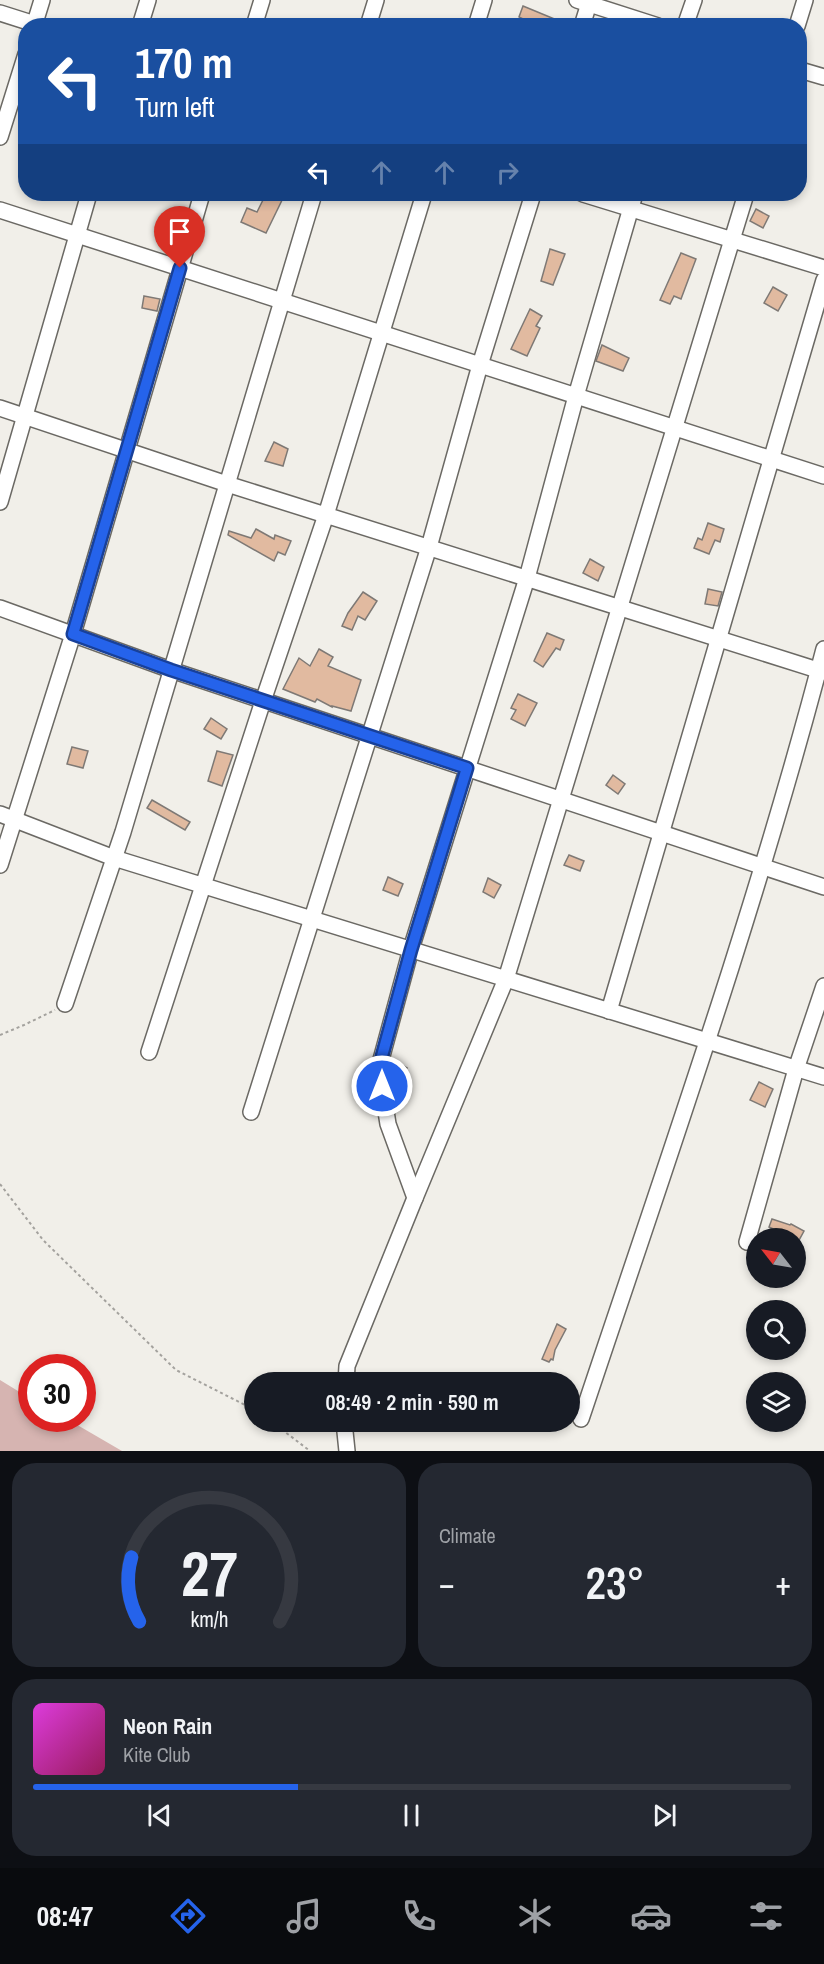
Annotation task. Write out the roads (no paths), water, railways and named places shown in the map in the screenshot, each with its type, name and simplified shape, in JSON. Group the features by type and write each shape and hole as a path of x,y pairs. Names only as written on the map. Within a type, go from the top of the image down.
{"street":[{"path":"38,18 42,0"},
{"path":"142,18 148,0"},
{"path":"256,18 262,0"},
{"path":"370,18 376,0"},
{"path":"478,18 484,0"},
{"path":"688,18 694,0"},
{"path":"799,18 805,0"},
{"path":"583,18 585,1 635,18"},
{"path":"0,13 18,19"},
{"path":"807,72 824,77"},
{"path":"0,137 18,80"},
{"path":"0,502 87,201"},
{"path":"0,865 7,817 73,634 200,201"},
{"path":"65,1004 114,858 312,201"},
{"path":"150,1052 263,701 326,515 422,201"},
{"path":"251,1112 310,918 429,547 480,365 531,201"},
{"path":"415,1198 388,1124 379,1067 411,950 527,578 576,396 633,201 732,240 824,268"},
{"path":"347,1372 347,1366 415,1198 506,979 744,201"},
{"path":"0,210 824,476"},
{"path":"609,1011 824,280"},
{"path":"0,408 227,484 821,671"},
{"path":"0,608 171,670 824,887"},
{"path":"581,1419 764,867 821,671 824,649"},
{"path":"7,817 114,858 824,1077"},
{"path":"751,1228 796,1069 824,986"},
{"path":"346,1432 347,1451"}]}
